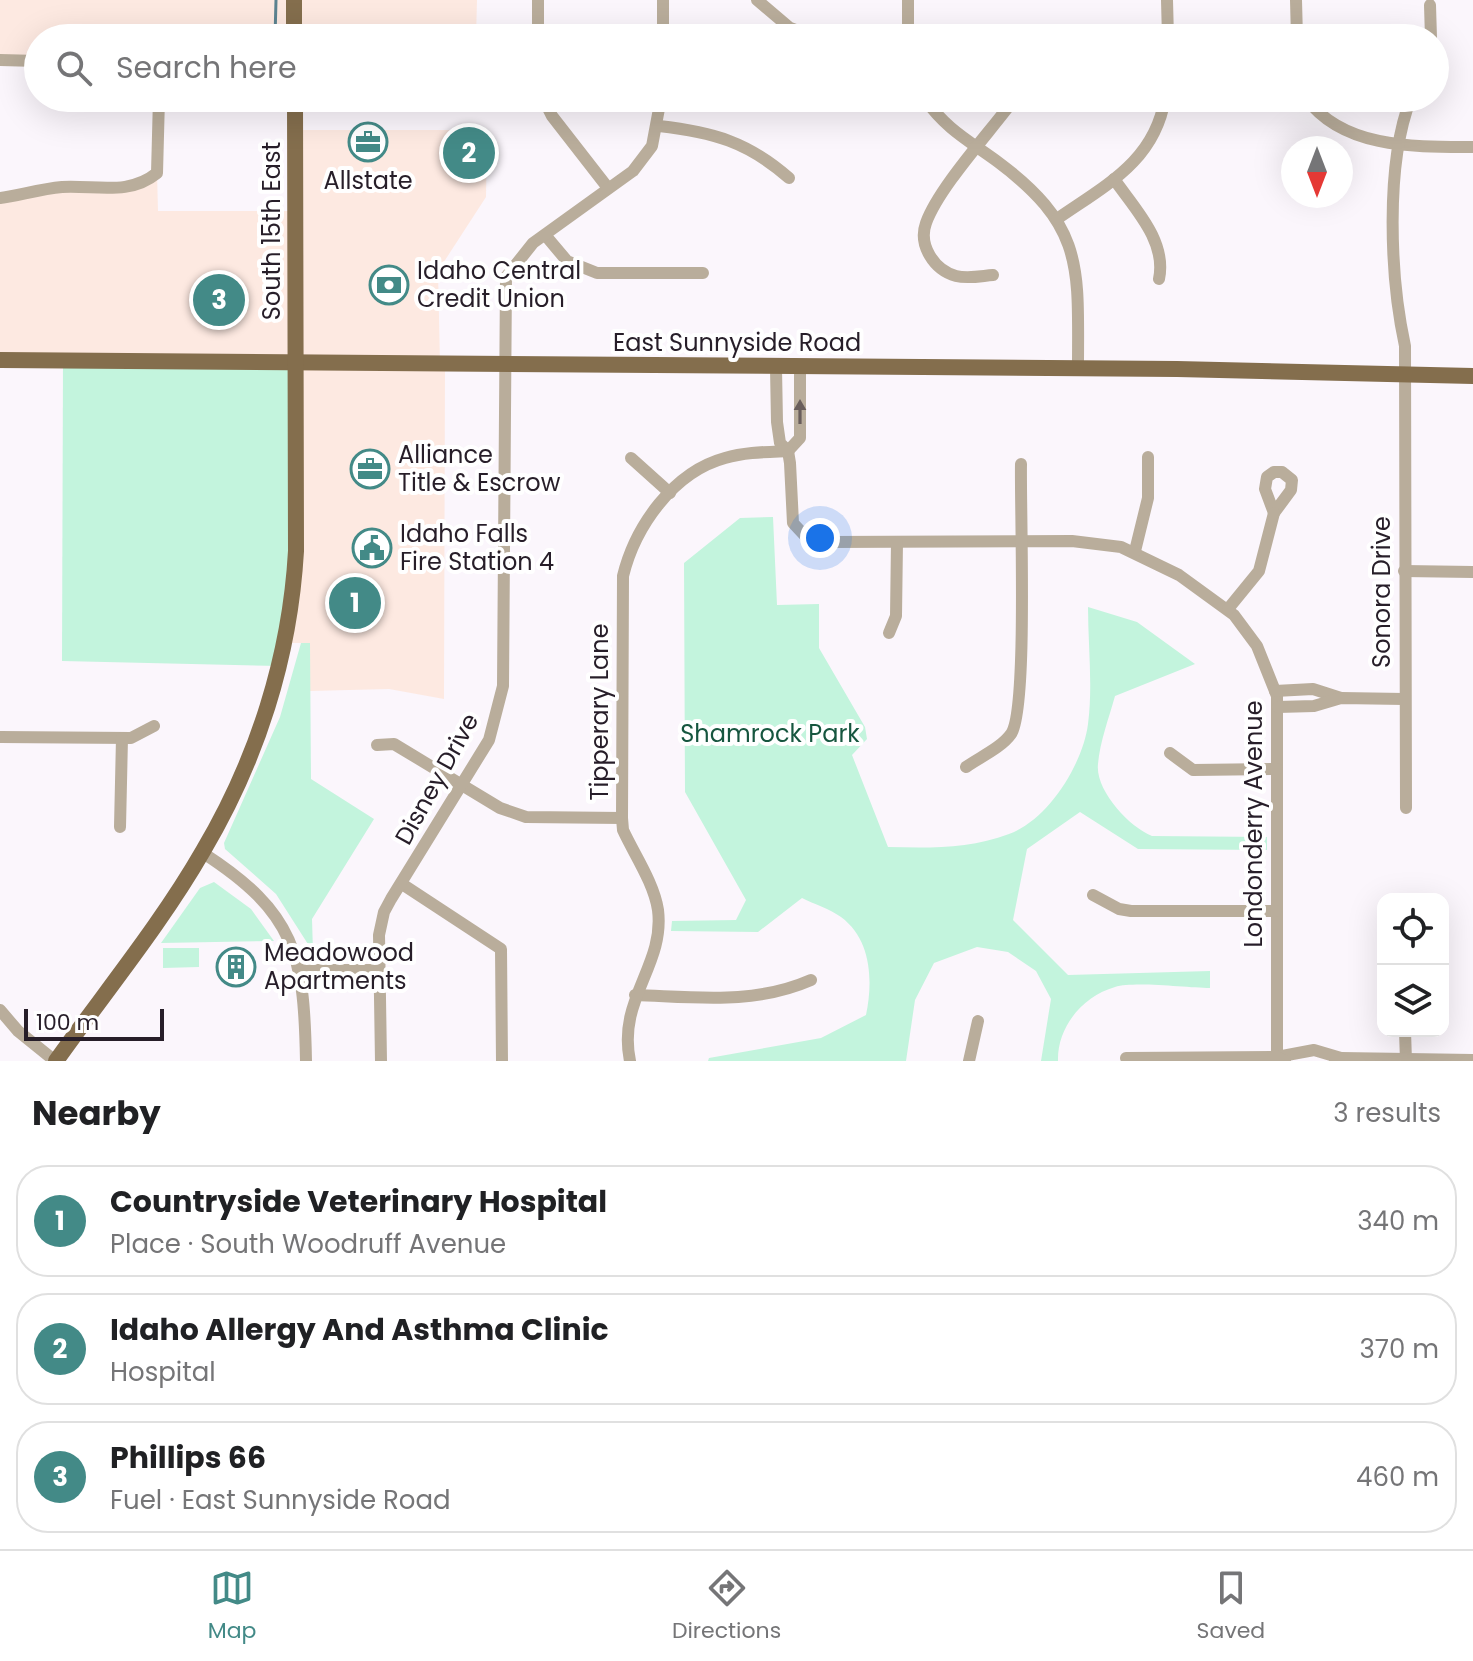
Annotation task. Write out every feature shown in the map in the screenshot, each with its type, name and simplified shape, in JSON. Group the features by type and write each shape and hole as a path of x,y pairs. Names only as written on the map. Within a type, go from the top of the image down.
{"main road":[{"path":"294,0 294,24"},
{"name":"South 15th East","path":"56,1061 203,853 234,792 259,732 280,666 296,551 295,112"},
{"name":"East Sunnyside Road","path":"0,360 1078,368 1473,376"}],"street":[{"path":"538,0 538,24"},
{"path":"663,0 663,24"},
{"path":"757,0 785,24"},
{"path":"908,0 908,24"},
{"path":"1167,0 1168,24"},
{"path":"1296,0 1297,24"},
{"path":"1430,5 1431,24"},
{"path":"0,60 24,61"},
{"path":"0,198 60,187 131,188 145,183 157,173 159,112"},
{"path":"550,112 608,188"},
{"path":"660,112 659,126 739,142 768,159 789,178"},
{"path":"936,112 954,133 978,147 1030,187 1057,219 1075,260 1078,368"},
{"path":"993,275 952,275 929,256 924,236 926,223 1004,112"},
{"path":"1057,219 1114,179 1156,133 1161,112"},
{"path":"1320,112 1330,122 1396,146 1473,147"},
{"name":"Sonora Drive","path":"1406,808 1405,346 1395,301 1396,146 1407,112"},
{"name":"Disney Drive","path":"381,1061 380,924 464,785 489,740 499,713 504,679 506,277 533,243 633,171 652,146 659,126"},
{"path":"1114,179 1155,237 1163,263 1159,279"},
{"path":"546,236 567,261 597,273 703,273"},
{"name":"Londonderry Avenue","path":"776,368 777,422 780,443 788,451 793,523 805,536 816,541 1094,542 1135,551 1179,575 1228,609 1257,646 1278,707 1276,911 1280,1060"},
{"name":"Londonderry Avenue","path":"788,451 800,438 800,368"},
{"name":"Tipperary Lane","path":"630,1061 625,1034 635,995 655,945 658,912 623,830 622,818 623,576 631,543 670,493 704,466 724,458 788,451"},
{"path":"1135,551 1148,498 1148,457"},
{"path":"631,458 670,493"},
{"path":"966,767 1001,743 1016,723 1021,642 1021,464"},
{"path":"1228,609 1259,571 1274,513"},
{"path":"889,633 896,616 897,542"},
{"path":"1404,571 1473,572"},
{"path":"1275,691 1313,689 1341,698 1404,699"},
{"path":"1278,707 1314,706 1341,698"},
{"path":"0,737 122,738 140,735 154,726"},
{"path":"120,827 122,738"},
{"path":"377,745 394,744 500,808 526,817 622,818"},
{"path":"1170,753 1193,770 1277,769"},
{"path":"203,853 232,871 265,901 285,931 301,970 306,1061"},
{"path":"402,884 491,939 501,949 502,1061"},
{"path":"1093,895 1119,909 1131,911 1276,911"},
{"path":"301,970 379,970"},
{"path":"635,995 737,998 782,993 811,980"},
{"path":"0,1010 18,1031 56,1061"},
{"path":"969,1061 978,1021"},
{"path":"1405,1037 1406,1060"},
{"path":"1126,1058 1280,1060 1314,1050 1338,1060 1473,1060"}],"shaded area":[{"path":"0,0 477,0 476,24 24,24 24,61 0,60"},
{"path":"295,130 487,130 486,197 438,271 440,364 445,365 444,699 389,689 310,691 310,643 284,643 296,363 0,360 0,198 60,187 131,188 157,173 158,211 296,211"}],"green space":[{"path":"63,361 296,363 295,576 280,666 62,661"},
{"name":"Shamrock Park","path":"773,517 777,605 819,604 819,648 865,727 867,739 852,755 888,847 949,846 994,839 1023,827 1050,804 1071,773 1085,740 1090,680 1088,607 1137,622 1195,664 1115,696 1099,755 1102,785 1124,816 1152,836 1267,837 1267,850 1138,849 1080,812 1027,849 1013,920 1068,975 1210,971 1210,988 1124,985 1103,991 1083,1005 1067,1025 1058,1061 1041,1061 1051,999 1036,971 1008,952 977,947 934,963 915,1000 906,1061 708,1061 709,1058 821,1038 866,1015 868,1002 868,962 859,937 841,917 802,898 758,932 671,931 672,921 736,920 746,900 685,792 684,563 740,518"},
{"path":"301,643 310,643 311,779 374,819 312,919 313,952 276,894 225,849 224,843 280,717"},
{"path":"214,882 251,909 274,941 161,943 200,888"},
{"path":"163,948 199,948 199,967 163,968"}],"waterway":[{"path":"275,24 276,0"}],"place":[{"name":"Allstate","path":"368,142"},
{"name":"Idaho Allergy And Asthma Clinic","path":"469,153"},
{"name":"Idaho Central Credit Union","path":"389,285"},
{"name":"Phillips 66","path":"219,300"},
{"name":"Alliance Title & Escrow","path":"370,469"},
{"name":"Idaho Falls Fire Station 4","path":"372,548"},
{"name":"Countryside Veterinary Hospital","path":"355,603"},
{"name":"Meadowood Apartments","path":"236,967"}]}
